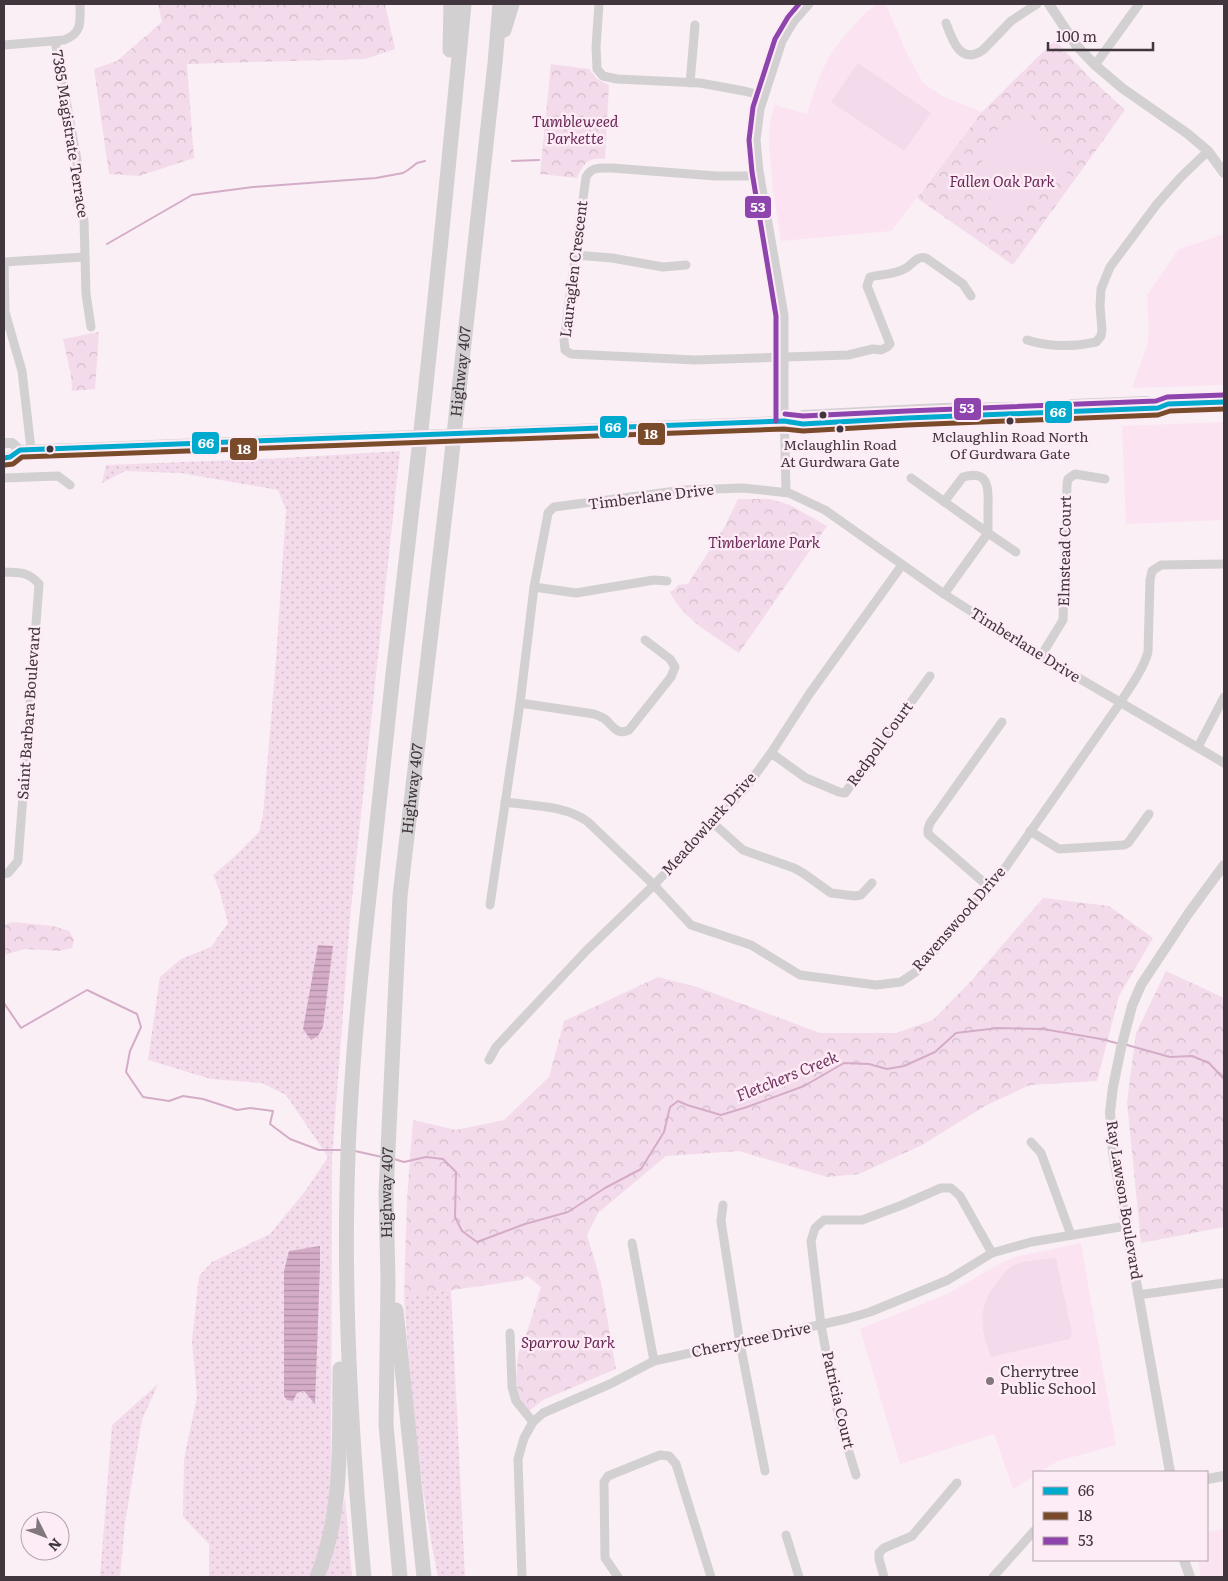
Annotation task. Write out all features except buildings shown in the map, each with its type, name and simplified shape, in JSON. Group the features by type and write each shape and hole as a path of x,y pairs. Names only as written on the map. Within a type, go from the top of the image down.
{"highway":[{"path":"451,4 449,89 453,118"},
{"name":"Highway 407","path":"364,1577 356,1496 347,1326 347,1189 359,990 384,746 413,502 464,4"},
{"name":"Highway 407","path":"400,1577 386,1426 388,1280 386,1192 400,896 450,471 500,4"},
{"path":"495,63 512,4"},
{"path":"388,1280 395,1301 424,1577"},
{"path":"317,1577 326,1556 335,1514 338,1488 341,1344 347,1326"}],"street":[{"path":"4,44 64,40 75,34 79,27 80,4"},
{"path":"599,4 596,47 597,69 603,76 617,79 717,86 763,96"},
{"path":"946,23 958,50 971,55 983,50 1020,13 1037,4"},
{"path":"1049,4 1076,45 1108,78 1188,134 1208,151 1224,173"},
{"path":"1095,65 1139,4"},
{"path":"786,492 784,315 760,176 756,140 763,96 782,41 805,5"},
{"path":"690,83 695,25"},
{"name":"7385 Magistrate Terrace","path":"55,41 77,160 78,205 84,220 86,294 91,327"},
{"path":"1027,340 1052,346 1096,342 1101,336 1102,330 1101,289 1110,267 1157,204 1208,151"},
{"name":"Lauraglen Crescent","path":"760,176 716,176 595,168 589,172 586,177 575,256 564,340 565,350 571,354 695,360 784,356"},
{"path":"575,256 612,258 663,267 686,265"},
{"path":"25,449 22,371 5,312 4,262 84,257"},
{"path":"784,356 848,355 873,349 881,350 888,347 890,344 888,336 884,331 868,286 868,281 870,277 904,270 918,258 926,258 964,284 971,296"},
{"path":"4,458 25,449 784,421 803,424 1158,408 1168,404 1224,402"},
{"path":"4,443 12,443 25,449"},
{"name":"Elmstead Court","path":"1041,656 1063,620 1068,479 1075,474 1105,479"},
{"path":"4,478 58,476 70,485"},
{"path":"944,502 963,476 978,476 984,479 989,489 988,533 944,594"},
{"path":"911,478 1016,552"},
{"name":"Timberlane Drive","path":"490,904 520,703 534,587 548,513 554,508 684,490 743,488 786,492 825,510 944,594 1041,656 1198,746 1224,763"},
{"name":"Ravenswood Drive","path":"506,802 578,814 654,885 691,925 751,944 800,975 876,985 901,982 917,971 1003,871 1120,703 1146,660 1148,652 1150,580 1152,571 1161,566 1224,564"},
{"name":"Meadowlark Drive","path":"489,1060 496,1047 744,790 771,753 810,692 902,565"},
{"name":"Saint Barbara Boulevard","path":"4,572 32,576 39,584 18,861 8,873 4,874"},
{"path":"534,587 576,593 654,580 667,581"},
{"path":"520,703 594,714 604,719 618,731 624,733 629,730 671,677 675,667 670,660 645,640"},
{"name":"Redpoll Court","path":"771,753 806,778 839,792 845,792 930,676"},
{"path":"1198,746 1224,697"},
{"path":"989,887 928,834 928,829 930,823 1002,722"},
{"path":"1030,831 1059,849 1124,845 1128,843 1149,814"},
{"path":"713,824 742,850 794,868 831,893 861,895 872,883"},
{"name":"Ray Lawson Boulevard","path":"1170,1471 1113,1152 1110,1124 1113,1087 1132,1006 1141,985 1188,914 1224,865"},
{"path":"1031,1142 1041,1153 1071,1235"},
{"name":"Patricia Court","path":"856,1476 839,1419 822,1325 811,1241 815,1228 824,1220 862,1220 942,1188 951,1188 960,1196 992,1254"},
{"path":"723,1205 721,1221 740,1343 765,1470"},
{"name":"Cherrytree Drive","path":"522,1577 518,1459 524,1438 533,1422 543,1413 560,1404 610,1384 654,1361 822,1325 870,1312 948,1280 992,1254 1031,1242 1126,1226"},
{"path":"632,1243 654,1361"},
{"path":"1138,1295 1224,1283"},
{"path":"510,1332 512,1387 516,1401 533,1422"},
{"path":"618,1577 605,1558 604,1482 608,1476 660,1455 669,1456 676,1464 711,1577"},
{"path":"1208,1479 1224,1476"},
{"path":"884,1577 879,1554 884,1548 912,1536 957,1483"},
{"path":"993,1577 1033,1532"},
{"path":"786,1535 799,1577"},
{"path":"1184,1561 1184,1577"},
{"path":"1184,1561 1190,1577"}],"shaded area":[{"path":"878,4 886,4 905,50 923,83 942,96 982,112 891,231 781,241 769,147 770,123 774,105 807,114 818,80 828,59 841,40 865,13"},
{"path":"1224,234 1224,385 1132,388 1147,346 1149,331 1147,295 1179,249"},
{"path":"1224,422 1224,520 1126,524 1122,426"},
{"path":"318,945 333,946 323,1027 318,1036 311,1040 303,1029"},
{"name":"Cherrytree Public School","path":"1081,1243 1116,1445 1058,1461 1042,1471 1033,1471 1033,1477 1013,1489 994,1434 900,1464 860,1329 947,1294 1015,1257"},
{"path":"320,1246 315,1404 304,1391 297,1393 293,1401 287,1400 284,1396 284,1271 289,1251"},
{"path":"1224,1529 1224,1577 1201,1577 1198,1561 1208,1561 1208,1532"}],"green space":[{"path":"158,4 385,4 395,49 365,59 187,64 194,158 139,176 109,174 94,69 117,61 162,22"},
{"name":"Fallen Oak Park","path":"1055,40 1087,75 1125,110 1013,265 917,198 982,112"},
{"path":"858,63 931,113 904,151 831,102"},
{"name":"Tumbleweed Parkette","path":"551,64 589,69 597,79 609,85 605,159 594,159 587,162 577,178 540,174"},
{"path":"1028,111 1067,173 1067,176 1003,216 989,196 983,183 982,167 984,152 987,144 1001,126 1014,117"},
{"path":"99,332 95,389 72,391 71,376 63,339"},
{"path":"400,451 351,908 332,1158 331,1480 326,1529 311,1577 209,1577 209,1544 183,1517 184,1459 197,1397 192,1341 199,1276 212,1262 270,1234 306,1190 328,1157 286,1095 262,1083 211,1079 148,1060 160,977 181,959 211,947 228,923 219,889 213,875 259,832 263,815 276,660 286,510 278,490 181,473 125,471 102,483 106,465 285,458"},
{"name":"Timberlane Park","path":"738,499 770,499 790,505 827,526 739,653 691,619 670,592 678,585 688,584 725,526"},
{"path":"778,535 803,553 793,567 768,550"},
{"name":"Sparrow Park","path":"1043,898 1109,906 1153,938 1119,996 1097,1081 1030,1085 985,1106 922,1145 859,1174 827,1177 739,1151 666,1156 598,1213 587,1235 601,1282 616,1369 543,1400 529,1411 519,1398 516,1379 518,1354 541,1287 527,1276 522,1280 404,1297 407,1199 413,1120 456,1130 504,1120 549,1077 564,1021 658,977 697,987 820,1033 896,1033 933,1020 973,979"},
{"path":"13,922 53,926 69,931 74,940 72,948 59,951 25,949 4,955 4,925"},
{"path":"1166,971 1224,998 1224,1227 1141,1243 1127,1102 1136,1033"},
{"path":"1056,1258 1072,1334 1069,1339 991,1357 984,1336 982,1318 986,1299 991,1290 1003,1274 1014,1265 1028,1261"},
{"path":"451,1290 465,1577 438,1577 421,1473 404,1297"},
{"path":"158,1384 142,1420 125,1523 120,1577 100,1577 112,1425"},
{"path":"345,1497 352,1577 323,1577 331,1561"}],"waterway":[{"path":"512,161 539,160"},
{"path":"107,244 192,195 253,187 376,178 403,173 417,163 425,161"},
{"name":"Fletchers Creek","path":"4,1003 21,1028 87,990 137,1014 141,1027 130,1051 126,1072 143,1097 169,1101 183,1096 203,1099 237,1110 250,1108 273,1111 270,1124 290,1139 319,1150 343,1150"},
{"name":"Fletchers Creek","path":"394,1159 404,1162 426,1157 443,1159 456,1172 455,1217 462,1231 477,1242 525,1224 568,1212 605,1188 641,1169 664,1132 670,1107 678,1101 721,1115 804,1086 844,1063 869,1064 887,1069 904,1066 935,1052 956,1033 998,1028 1043,1029 1120,1044"},
{"name":"Fletchers Creek","path":"1127,1045 1170,1057 1192,1056 1209,1063 1224,1079"},
{"name":"Fletchers Creek","path":"355,1151 382,1157"}],"transit line":[{"name":"53","path":"776,421 776,316 752,172 749,140 753,107 775,39 788,17 799,4"},
{"name":"53","path":"785,414 803,416 1156,401 1167,397 1224,395"},
{"name":"66","path":"4,458 10,457 20,450 784,421 803,424 1158,408 1168,404 1224,402"},
{"name":"18","path":"5,465 13,464 22,457 784,429 803,431 1158,415 1170,411 1224,409"}],"place":[{"name":"Mclaughlin Road North Of Gurdwara Gate","path":"1010,421"},
{"name":"Mclaughlin Road At Gurdwara Gate","path":"840,429"},
{"name":"Cherrytree Public School","path":"990,1381"}]}
